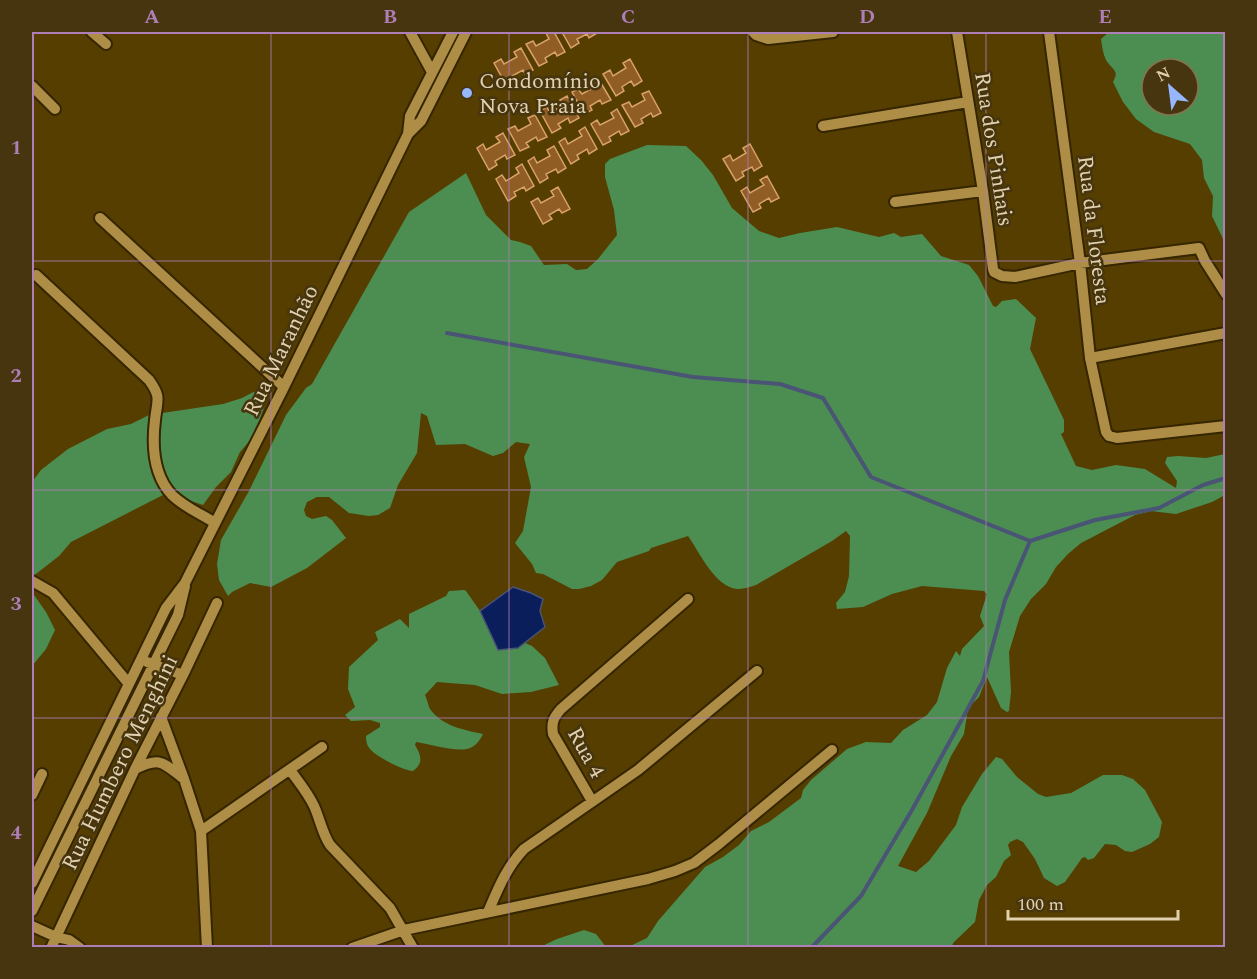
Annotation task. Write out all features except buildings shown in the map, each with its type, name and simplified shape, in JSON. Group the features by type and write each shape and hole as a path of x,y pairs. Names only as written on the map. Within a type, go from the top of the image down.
{"street":[{"path":"92,32 106,44"},
{"path":"410,32 434,68 448,69"},
{"name":"Rua Maranhão","path":"32,910 178,615 186,583 408,134 410,116 453,32"},
{"name":"Rua Maranhão","path":"408,134 421,122 466,32"},
{"path":"754,33 768,39 833,32"},
{"name":"Rua dos Pinhais","path":"957,32 994,272 1002,276 1015,277 1080,263"},
{"name":"Rua da Floresta","path":"1049,32 1080,263 1090,358 1106,432 1109,436 1117,438 1226,426"},
{"path":"32,86 55,109"},
{"path":"824,126 968,102"},
{"path":"895,202 983,191"},
{"path":"100,218 284,387"},
{"path":"1080,263 1199,248 1226,294"},
{"path":"36,275 149,381 159,399 153,441 156,463 164,483 183,504 215,523"},
{"path":"1090,358 1226,333"},
{"path":"32,581 53,593 129,684"},
{"name":"Rua Maranhão","path":"32,883 166,608 186,583"},
{"name":"Rua 4","path":"592,801 553,734 552,721 561,709 688,599"},
{"name":"Rua Humbero Menghini","path":"53,943 217,603"},
{"path":"140,660 183,675"},
{"path":"488,912 506,871 524,849 638,770 757,670"},
{"path":"161,717 201,831 207,948"},
{"path":"201,831 322,747"},
{"path":"352,948 404,930 648,879 675,871 693,863 719,844 832,750"},
{"path":"135,769 157,761 165,764 184,779"},
{"path":"290,770 310,798 323,836 390,908 412,948"},
{"path":"32,795 42,774"},
{"path":"32,926 53,943 69,940 80,948"}],"green space":[{"path":"1109,32 1224,32 1226,52 1225,243 1212,216 1213,196 1204,178 1202,160 1190,144 1154,132 1136,119 1123,102 1113,82 1116,75 1105,58 1101,39"},
{"path":"647,145 686,146 713,175 732,208 759,231 779,238 837,227 879,237 894,233 901,237 922,234 941,256 969,265 978,276 993,306 996,307 1002,301 1016,299 1036,318 1030,349 1064,420 1064,432 1061,434 1076,466 1092,470 1116,465 1145,469 1176,488 1177,481 1165,463 1167,457 1206,458 1225,454 1225,495 1212,502 1176,514 1151,511 1135,515 1081,543 1056,567 1046,584 1031,599 1020,616 1009,652 1011,692 1009,711 1001,708 987,677 979,697 968,708 964,734 951,756 927,813 898,866 916,872 929,861 956,825 962,807 982,774 996,757 1002,759 1017,777 1038,794 1046,797 1071,793 1103,775 1122,775 1133,779 1145,790 1162,822 1159,837 1150,844 1132,852 1125,851 1116,845 1105,844 1094,858 1088,860 1085,857 1082,858 1065,882 1057,886 1044,878 1023,842 1017,839 1010,842 1008,845 1011,855 1004,861 996,877 987,885 979,900 975,922 951,947 628,947 647,938 658,921 705,867 739,845 751,831 769,822 801,798 803,790 811,780 847,749 866,742 891,743 903,730 927,715 937,702 947,668 956,651 960,656 962,649 984,626 980,616 987,594 984,591 922,586 892,594 863,607 837,609 836,603 845,592 849,576 850,536 846,531 756,585 745,588 729,587 715,576 688,536 617,562 602,580 591,586 572,589 543,574 536,573 532,564 515,543 523,531 531,487 524,457 530,444 516,442 503,453 493,456 465,444 436,445 427,416 421,413 417,453 398,485 390,508 378,515 369,516 349,513 329,497 317,497 307,502 304,510 306,516 312,519 326,516 346,538 307,568 271,587 250,583 228,596 219,580 217,564 221,540 249,491 286,415 306,388 312,384 409,212 466,173 486,215 511,240 531,246 544,265 567,264 576,270 587,269 617,235 614,210 605,177 605,164 610,159"},
{"path":"267,385 266,401 252,438 240,452 231,472 203,505 163,495 71,542 59,556 32,577 32,482 41,470 68,449 107,429 131,424 149,415 223,404 242,398"},
{"path":"32,577 34,595 55,630 46,649 32,666"},
{"path":"464,590 492,628 532,646 545,658 559,685 531,692 502,694 475,685 437,682 425,695 435,715 454,726 483,734 474,746 465,749 451,749 416,742 419,765 413,771 403,768 379,757 368,745 366,736 380,727 380,723 370,720 351,721 345,715 355,707 348,689 349,667 378,640 375,632 400,619 409,628 409,614 446,596 449,591"},
{"path":"584,930 596,934 606,947 540,947 557,939"}],"shaded area":[{"path":"513,587 543,599 540,611 545,627 518,648 498,650 480,611"}],"waterway":[{"path":"447,333 693,377 780,384 823,398 871,477 1030,541"},
{"path":"810,948 861,896 912,810 983,681 1005,600 1030,541 1095,520 1159,508 1203,485 1226,478"}],"place":[{"name":"Condomínio Nova Praia","path":"467,93"}]}
